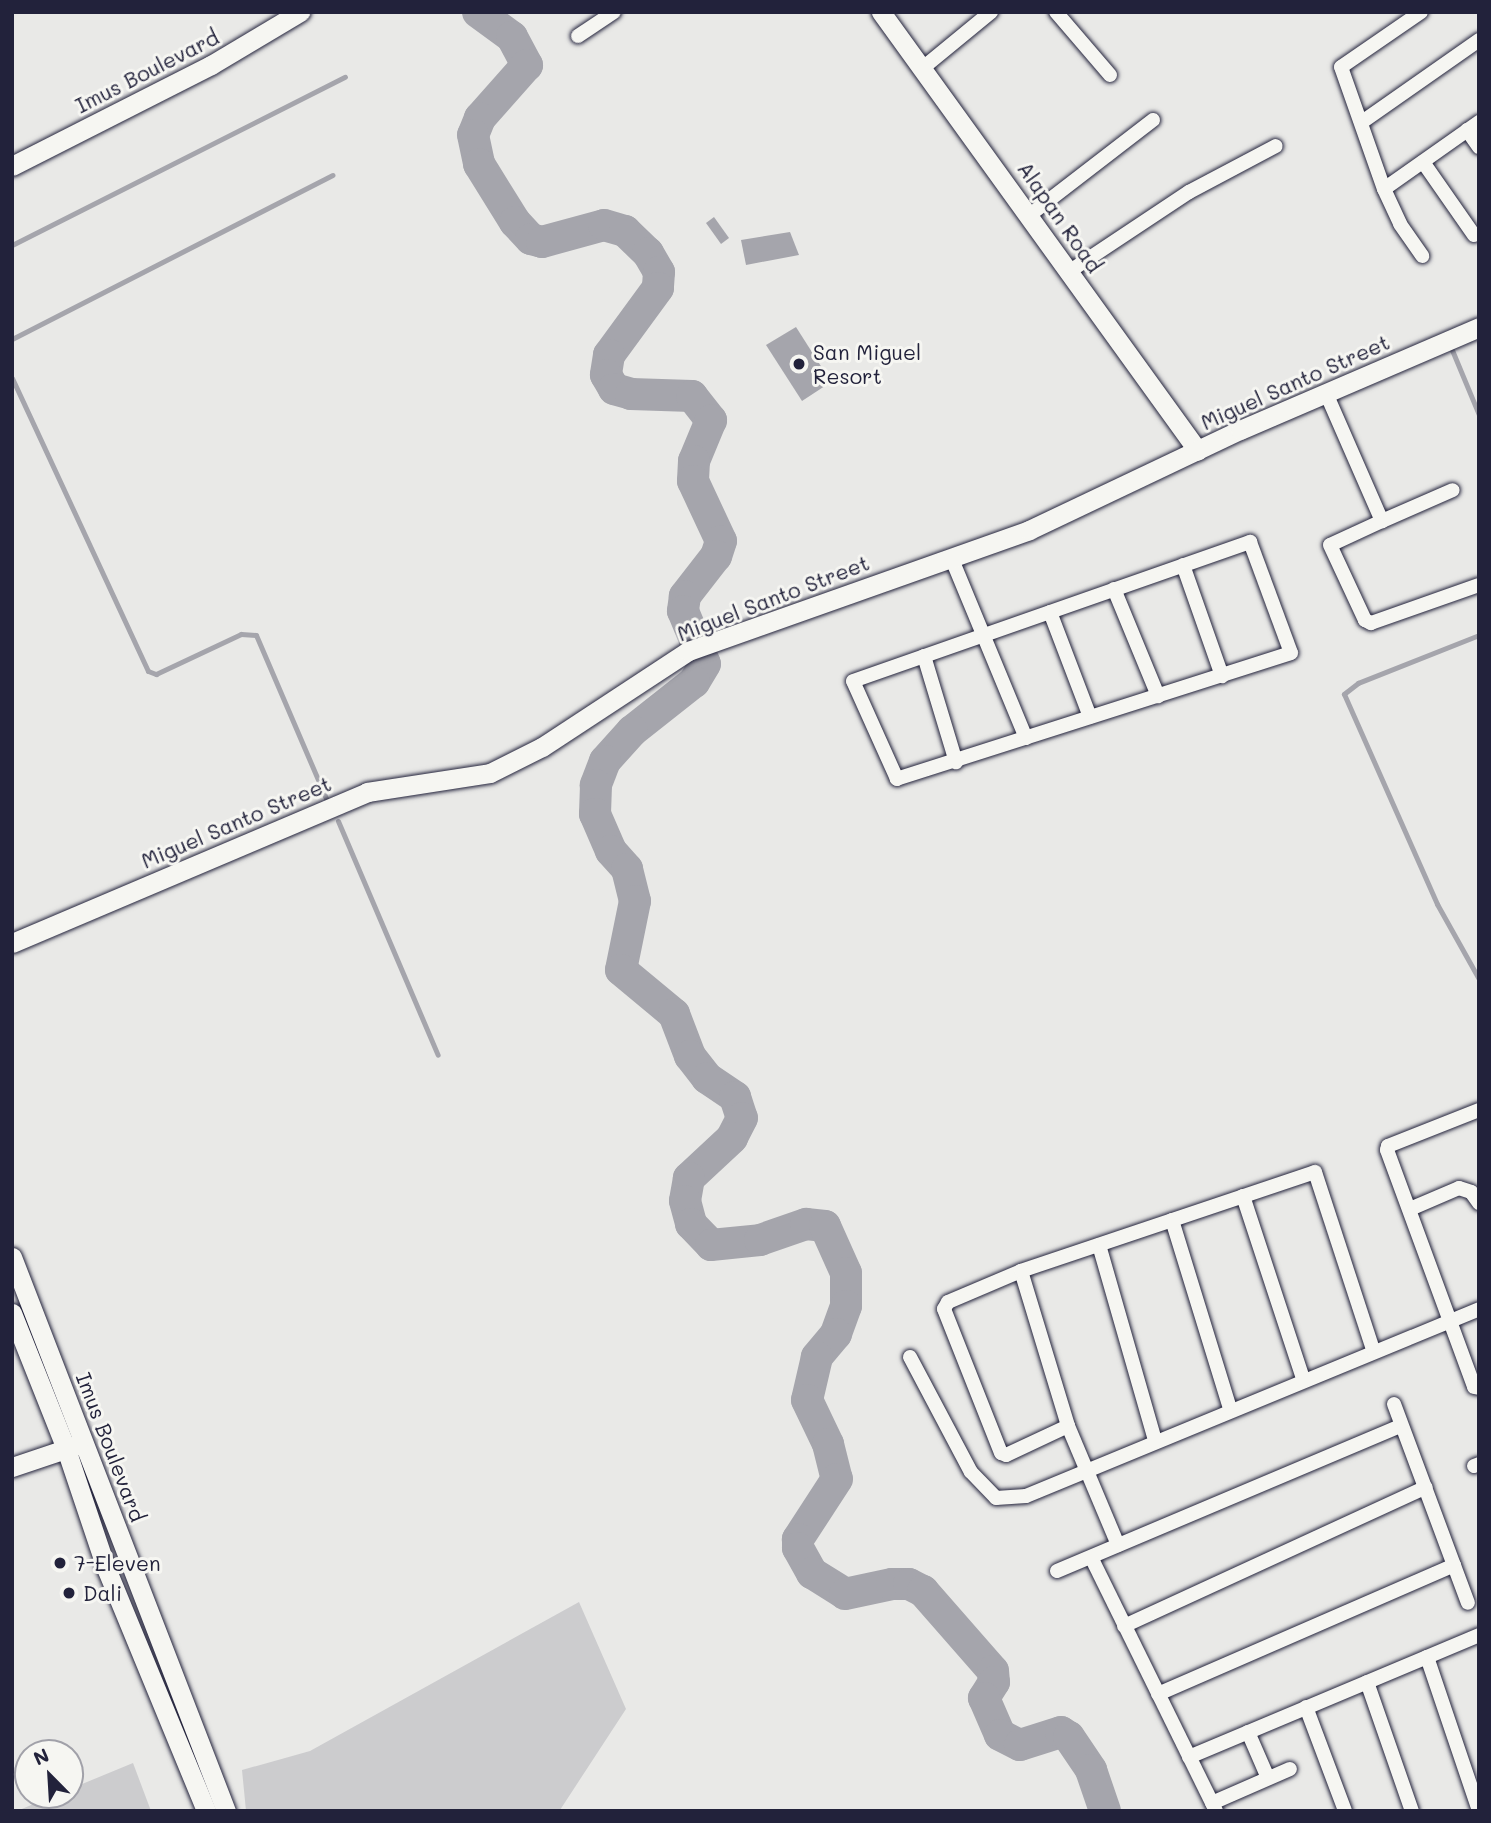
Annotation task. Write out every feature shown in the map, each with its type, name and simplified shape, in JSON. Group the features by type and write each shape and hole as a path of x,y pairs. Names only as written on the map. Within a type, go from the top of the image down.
{"main road":[{"name":"Imus Boulevard","path":"12,166 211,65 300,12"},
{"name":"Alapan Road","path":"881,12 924,67 1198,450"},
{"name":"Miguel Santo Street","path":"12,943 367,792 498,769 542,747 688,651 1051,521 1198,450 1479,327"},
{"name":"Imus Boulevard","path":"12,1257 75,1446 106,1567 206,1811"},
{"name":"Imus Boulevard","path":"12,1314 75,1446 226,1811"},
{"path":"12,1467 75,1446"}],"street":[{"path":"578,36 614,12"},
{"path":"924,67 991,12"},
{"path":"1056,12 1110,75"},
{"path":"1421,12 1341,67 1384,188 1400,224 1422,256"},
{"path":"1362,121 1479,40"},
{"path":"1031,215 1153,120"},
{"path":"1384,188 1473,126 1479,147"},
{"path":"1070,271 1189,192 1276,146"},
{"path":"1423,162 1474,235"},
{"path":"1326,393 1382,520"},
{"path":"1453,490 1331,545 1365,620 1371,623 1479,585"},
{"path":"1250,542 1291,653 897,779 853,681 984,635 1250,542"},
{"path":"951,557 1026,737"},
{"path":"1183,565 1222,677"},
{"path":"1114,589 1158,696"},
{"path":"1050,612 1090,717"},
{"path":"924,656 956,762"},
{"path":"1479,1110 1388,1146 1474,1387 1479,1388"},
{"path":"1068,1426 1006,1455 1001,1453 944,1309 948,1302 1021,1272 1098,1245 1317,1173 1374,1352"},
{"path":"1410,1209 1458,1188 1471,1192 1479,1203"},
{"path":"1243,1196 1303,1379"},
{"path":"1172,1220 1230,1408"},
{"path":"1098,1245 1155,1440"},
{"path":"1021,1272 1068,1426 1118,1545"},
{"path":"910,1357 971,1472 996,1498 1026,1496 1230,1408 1479,1309"},
{"path":"1394,1404 1468,1602"},
{"path":"1057,1571 1092,1559 1118,1545 1401,1426"},
{"path":"1124,1626 1426,1487"},
{"path":"1092,1559 1214,1807 1290,1769"},
{"path":"1158,1694 1454,1565"},
{"path":"1189,1757 1479,1635"},
{"path":"1427,1657 1479,1811"},
{"path":"1367,1682 1412,1811"},
{"path":"1307,1707 1345,1811"},
{"path":"1248,1732 1268,1778"}],"shaded area":[{"path":"714,217 729,238 721,244 706,223"},
{"path":"790,232 799,255 746,265 741,240"},
{"name":"San Miguel Resort","path":"796,327 831,382 802,401 766,345"},
{"path":"579,1602 626,1709 560,1810 246,1811 242,1770 310,1751"},
{"path":"133,1763 151,1811 17,1811 84,1809 84,1783"}],"waterway":[{"path":"478,12 512,37 527,65 480,118 473,135 479,164 515,222 531,239 542,242 604,225 625,231 648,253 659,272 658,288 609,355 606,375 614,389 631,394 692,396 711,420 694,461 693,481 721,541 716,556 685,596 683,611 705,664 694,682 632,731 605,761 596,785 595,814 611,851 627,869 635,901 621,970 674,1014 690,1056 707,1078 735,1097 742,1118 732,1138 689,1178 685,1201 691,1224 711,1245 760,1240 806,1224 825,1226 846,1273 846,1306 836,1334 817,1357 807,1400 828,1444 837,1479 798,1539 798,1548 812,1573 845,1594 892,1584 909,1584 923,1591 993,1671 994,1682 984,1698 1000,1735 1020,1745 1061,1732 1069,1737 1091,1770 1105,1811"},
{"path":"12,245 345,77"},
{"path":"12,339 333,175"},
{"path":"1452,350 1479,415"},
{"path":"12,378 148,671 156,674 241,634 256,635 328,803"},
{"path":"1479,635 1358,683 1344,694 1437,904 1479,979"},
{"path":"338,821 438,1055"}],"place":[{"name":"San Miguel Resort","path":"799,364"},
{"name":"7-Eleven","path":"60,1563"},
{"name":"Dali","path":"69,1593"}]}
